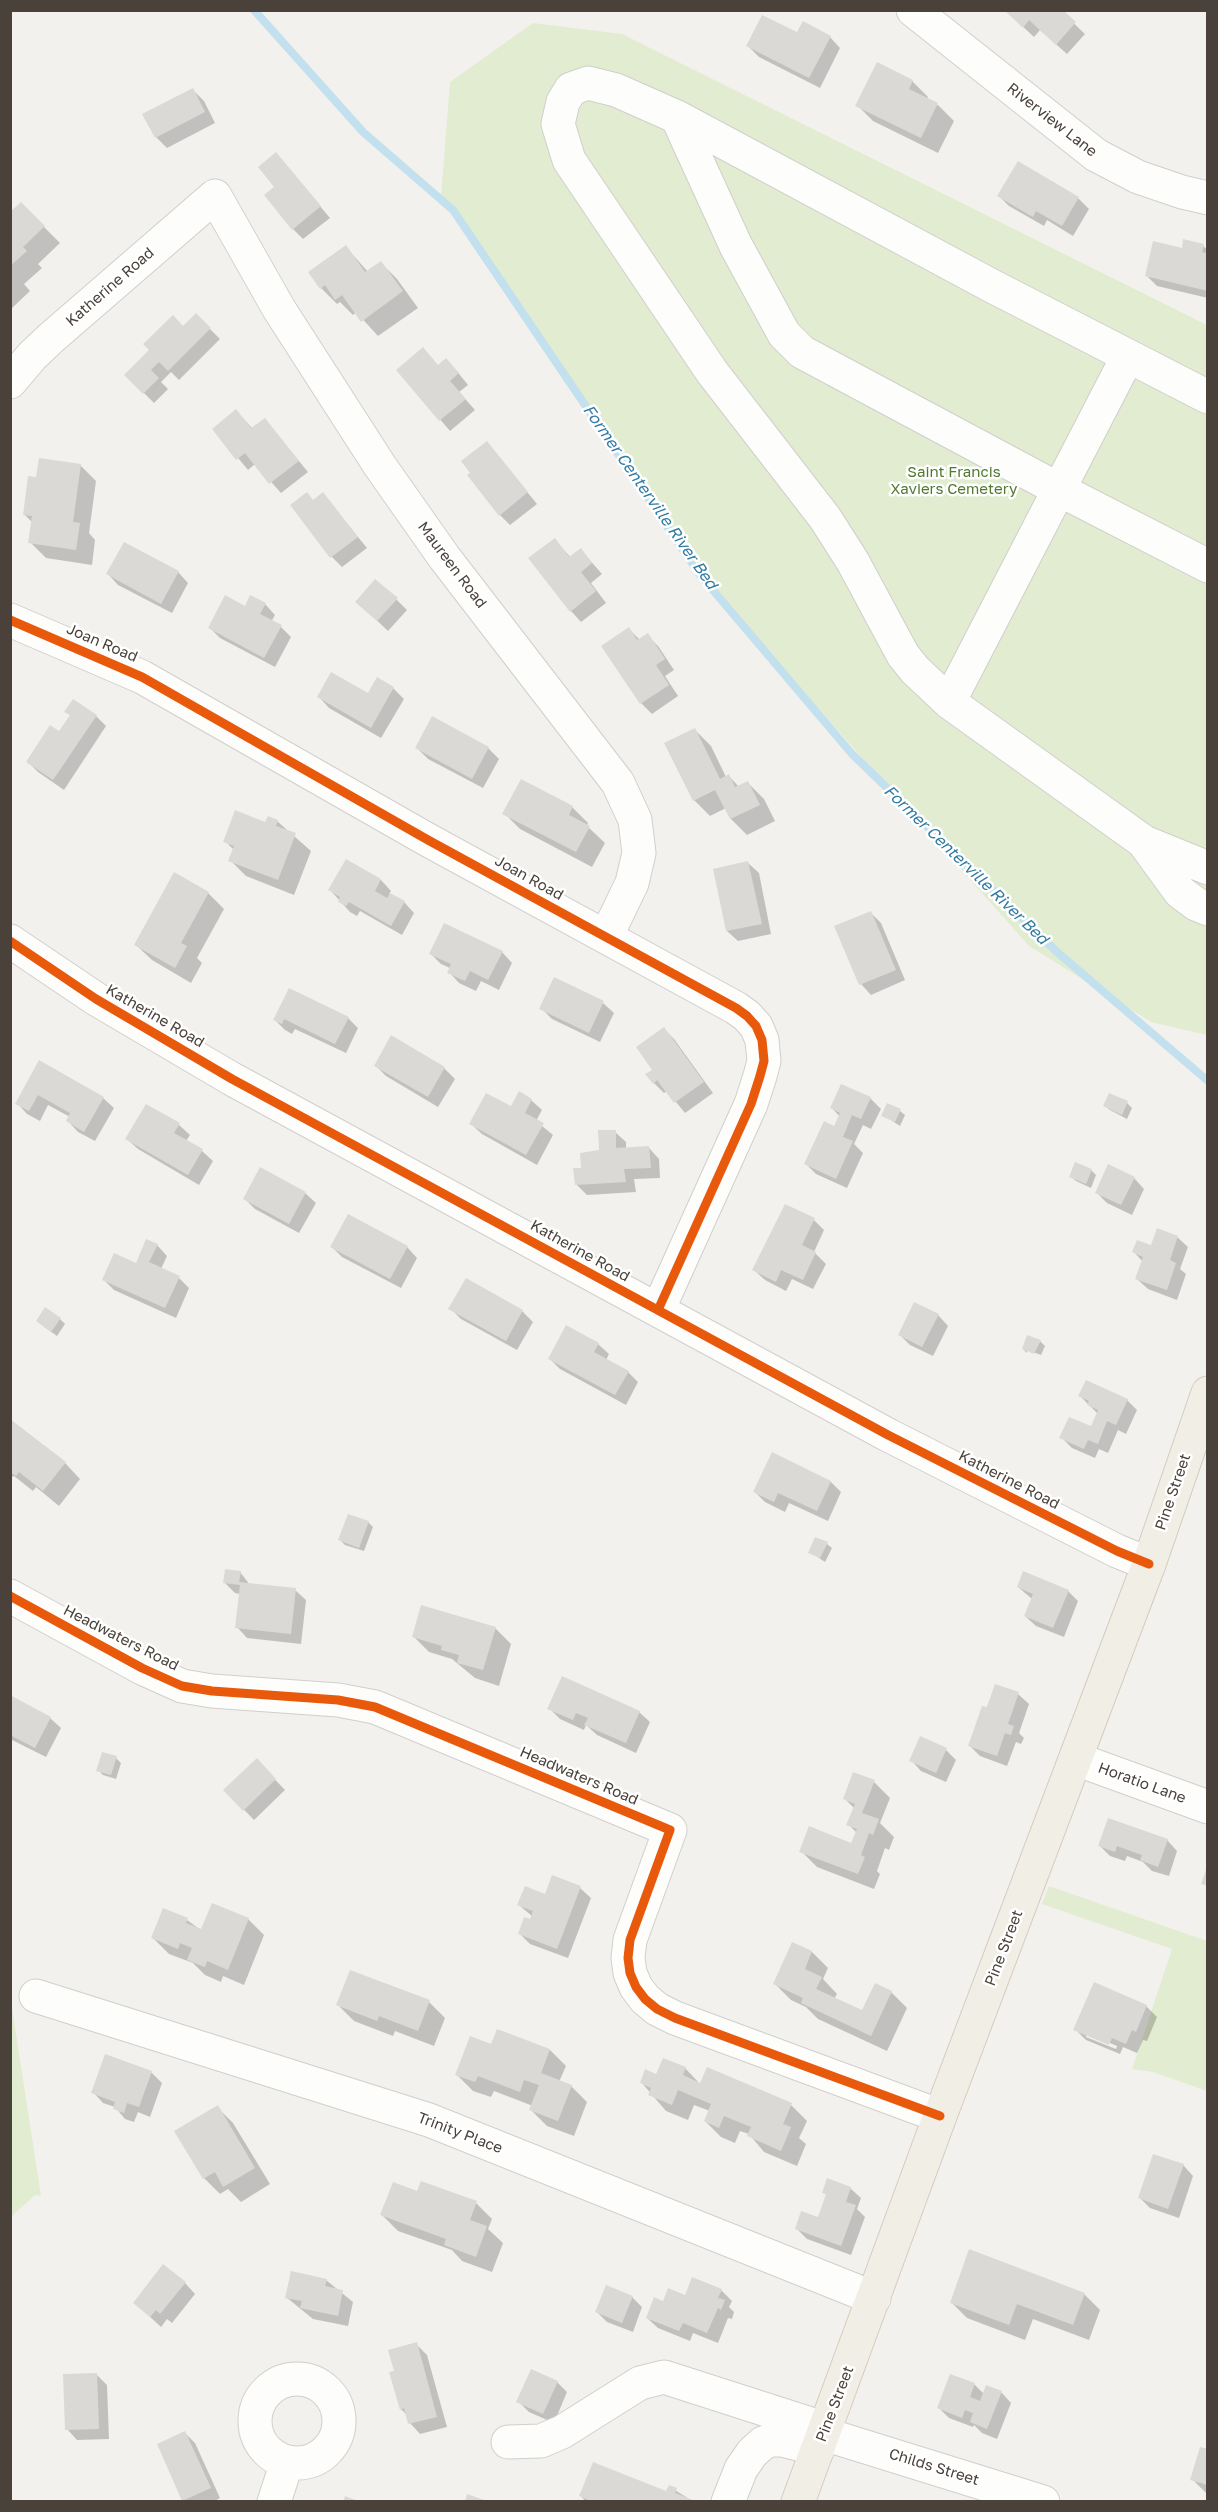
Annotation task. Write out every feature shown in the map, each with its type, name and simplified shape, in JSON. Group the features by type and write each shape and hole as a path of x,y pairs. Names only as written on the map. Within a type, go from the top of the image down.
{"main road":[{"name":"Pine Street","path":"798,2502 940,2116 1149,1564 1208,1394"}],"street":[{"name":"Riverview Lane","path":"913,10 1096,155 1149,181 1208,198"},
{"path":"1208,397 676,117 616,90 588,83 571,89 563,102 558,124 569,160 712,372 825,518 853,562 903,655 915,670 949,702 1144,842 1208,868"},
{"path":"676,117 736,246 784,334 802,352 1058,489 1208,566"},
{"name":"Katherine Road","path":"10,382 51,338 215,196"},
{"name":"Maureen Road","path":"215,196 279,309 380,466 444,557 618,783 635,820 639,853 632,883 606,937"},
{"path":"949,702 1128,356"},
{"name":"Joan Road","path":"10,620 142,677 428,840 736,1008 756,1026 762,1040 764,1061 753,1096 658,1310"},
{"path":"1144,842 1180,892 1196,904 1208,909"},
{"name":"Katherine Road","path":"10,941 96,999 232,1079 888,1436 1117,1551 1149,1564"},
{"name":"Headwaters Road","path":"10,1596 150,1672 182,1686 212,1691 338,1700 375,1707 670,1830 630,1940 628,1958 630,1973 645,1999 657,2009 675,2018 940,2116"},
{"name":"Horatio Lane","path":"1076,1759 1208,1807"},
{"name":"Trinity Place","path":"36,1996 429,2120 874,2298"},
{"path":"508,2442 541,2441 552,2437 640,2383 664,2377 823,2437"},
{"path":"728,2502 741,2469 752,2453 763,2443 771,2440 823,2437"},
{"name":"Childs Street","path":"823,2437 1043,2502"},
{"path":"274,2502 287,2462"}],"green space":[{"name":"Saint Francis Xaviers Cemetery","path":"533,23 622,34 1207,325 1207,1035 1151,1022 1029,946 722,600 441,197 450,82"},
{"path":"1049,1886 1207,1941 1207,2091 1153,2072 1132,2069 1172,1949 1042,1904"},
{"path":"11,2001 41,2196 35,2195 11,2217"}],"building":[{"path":"1004,10 1063,10 1076,22 1056,45 1029,20 1023,28"},
{"path":"762,15 797,32 803,21 831,36 809,78 746,46"},
{"path":"877,62 913,80 909,89 938,103 921,138 855,106"},
{"path":"193,88 205,112 155,138 142,114"},
{"path":"276,152 321,206 292,230 264,195 274,187 258,167"},
{"path":"1018,161 1079,197 1062,226 1036,211 1033,217 997,196"},
{"path":"21,202 45,226 23,247 27,251 10,266 10,212"},
{"path":"1183,239 1204,244 1202,252 1208,254 1208,291 1145,276 1153,241 1182,248"},
{"path":"346,245 365,272 381,261 403,291 361,322 342,295 335,300 325,285 320,289 308,272"},
{"path":"196,313 211,328 168,371 159,362 151,370 159,378 143,394 124,375 149,350 143,344 173,315 183,326"},
{"path":"423,347 438,365 446,358 459,373 450,381 466,399 439,421 396,370"},
{"path":"236,409 251,428 265,418 299,461 269,484 245,453 236,460 212,429"},
{"path":"487,441 528,492 499,516 467,475 470,473 461,461"},
{"path":"39,458 81,464 73,522 80,523 76,550 28,543 32,516 23,515 28,476 36,477"},
{"path":"307,492 313,500 323,492 358,537 330,558 290,505"},
{"path":"555,538 569,557 581,548 592,563 581,572 596,591 570,612 528,558"},
{"path":"124,542 179,571 161,604 106,574"},
{"path":"375,579 398,598 377,621 355,602"},
{"path":"225,595 245,606 250,595 266,603 260,614 282,625 264,658 208,628"},
{"path":"629,627 637,640 648,633 665,659 656,665 669,685 640,704 601,646"},
{"path":"331,672 368,693 377,677 394,687 371,728 317,697"},
{"path":"73,699 97,715 53,780 26,762 50,725 59,731 70,715 64,712"},
{"path":"432,716 489,747 472,779 415,748"},
{"path":"695,728 720,779 729,774 735,787 748,781 760,805 730,819 715,790 693,801 664,743"},
{"path":"521,779 573,806 569,815 590,826 576,852 502,814"},
{"path":"235,810 265,822 268,816 278,820 276,826 296,833 278,880 228,861 234,846 223,842"},
{"path":"346,859 381,879 375,891 387,898 390,893 405,901 391,926 349,902 346,906 338,902 340,897 328,890"},
{"path":"748,861 762,924 726,931 713,869"},
{"path":"174,872 209,892 181,943 187,946 175,968 134,945"},
{"path":"871,911 896,970 859,985 834,926"},
{"path":"444,923 503,951 488,980 470,971 465,981 447,973 451,964 429,954"},
{"path":"554,977 604,1001 589,1033 539,1009"},
{"path":"289,988 349,1017 335,1044 284,1019 282,1024 273,1020"},
{"path":"664,1027 704,1082 674,1103 657,1080 653,1084 645,1074 652,1070 636,1047"},
{"path":"391,1035 445,1067 428,1097 374,1066"},
{"path":"39,1060 104,1097 84,1132 66,1121 70,1113 38,1095 29,1111 15,1104"},
{"path":"841,1084 871,1097 861,1119 852,1115 843,1137 853,1141 836,1179 804,1164 824,1121 834,1126 840,1113 830,1108"},
{"path":"519,1091 532,1099 525,1113 544,1123 526,1155 469,1124 486,1093 511,1106"},
{"path":"1109,1093 1128,1101 1122,1115 1103,1106"},
{"path":"887,1103 901,1109 895,1122 881,1116"},
{"path":"146,1104 180,1123 174,1133 203,1149 188,1175 125,1139"},
{"path":"598,1130 616,1130 616,1148 649,1146 651,1168 624,1169 626,1182 575,1185 573,1168 581,1168 580,1153 599,1150"},
{"path":"1075,1162 1092,1169 1086,1184 1069,1177"},
{"path":"1108,1164 1135,1177 1121,1205 1095,1193"},
{"path":"260,1167 306,1192 289,1224 243,1199"},
{"path":"785,1204 815,1218 802,1245 816,1252 803,1280 781,1270 776,1282 752,1270"},
{"path":"348,1214 408,1246 390,1279 330,1247"},
{"path":"1157,1228 1178,1236 1170,1260 1176,1263 1167,1290 1135,1279 1143,1257 1132,1252 1137,1240 1151,1245"},
{"path":"146,1239 158,1244 149,1262 180,1276 165,1308 102,1280 114,1253 136,1263"},
{"path":"466,1278 523,1310 506,1341 448,1309"},
{"path":"914,1302 939,1314 922,1347 898,1335"},
{"path":"45,1307 61,1318 51,1332 36,1321"},
{"path":"566,1325 599,1343 594,1352 629,1371 615,1395 548,1359"},
{"path":"1027,1335 1041,1340 1034,1354 1022,1349"},
{"path":"1086,1380 1128,1399 1116,1425 1107,1421 1098,1444 1088,1440 1084,1449 1059,1438 1069,1417 1091,1426 1098,1410 1087,1405 1089,1401 1078,1396"},
{"path":"10,1419 66,1462 43,1491 19,1472 16,1476 10,1472"},
{"path":"772,1452 831,1481 817,1511 778,1493 774,1502 753,1492"},
{"path":"348,1514 369,1521 359,1548 338,1540"},
{"path":"815,1537 828,1542 820,1558 808,1553"},
{"path":"225,1569 241,1571 239,1582 296,1588 291,1634 235,1628 240,1585 223,1583"},
{"path":"1023,1571 1069,1590 1053,1628 1024,1616 1033,1594 1017,1587"},
{"path":"421,1605 496,1627 483,1670 457,1663 459,1655 441,1650 442,1646 412,1637"},
{"path":"562,1676 640,1711 626,1743 584,1725 588,1718 576,1713 573,1720 547,1709"},
{"path":"995,1684 1019,1692 1008,1724 1014,1726 1011,1735 1005,1733 997,1756 968,1746 982,1706 987,1707"},
{"path":"10,1695 51,1717 35,1748 10,1735"},
{"path":"920,1736 947,1748 936,1773 909,1761"},
{"path":"102,1752 117,1756 111,1775 96,1771"},
{"path":"257,1758 276,1779 243,1811 223,1790"},
{"path":"853,1772 875,1780 862,1813 879,1819 873,1835 869,1833 861,1855 865,1857 858,1874 799,1852 809,1826 851,1843 857,1829 846,1825 855,1804 843,1799"},
{"path":"1108,1818 1168,1839 1158,1867 1140,1860 1142,1855 1117,1846 1115,1852 1098,1846"},
{"path":"1208,1867 1208,1886 1201,1884"},
{"path":"552,1875 581,1886 557,1949 518,1934 524,1917 530,1919 533,1911 517,1905 525,1886 545,1894"},
{"path":"212,1903 249,1918 228,1970 207,1961 205,1967 187,1960 192,1948 180,1943 178,1949 151,1938 163,1908 188,1918 186,1923 201,1929"},
{"path":"792,1942 812,1951 805,1969 822,1977 816,1989 862,2010 875,1983 892,1991 871,2036 801,2003 803,1998 773,1984"},
{"path":"350,1970 430,2000 418,2031 379,2016 377,2021 336,2005"},
{"path":"1094,1982 1147,2005 1136,2032 1132,2030 1126,2044 1112,2038 1109,2045 1073,2030"},
{"path":"497,2029 550,2049 541,2073 572,2085 558,2121 529,2110 539,2085 524,2080 520,2092 478,2076 475,2082 455,2075 470,2036 491,2044"},
{"path":"105,2054 152,2071 139,2107 127,2103 124,2113 113,2109 115,2102 91,2093"},
{"path":"663,2058 686,2067 683,2075 700,2083 707,2067 792,2103 783,2124 791,2127 781,2151 747,2136 751,2127 724,2116 719,2128 704,2121 711,2104 678,2090 672,2105 648,2095 651,2088 640,2083 645,2069 656,2074"},
{"path":"218,2105 255,2168 223,2187 215,2172 203,2179 174,2131"},
{"path":"1153,2154 1184,2164 1168,2209 1138,2198"},
{"path":"827,2178 851,2187 846,2202 856,2205 841,2246 795,2229 801,2211 818,2217 826,2194 822,2193"},
{"path":"421,2181 477,2201 470,2220 487,2226 476,2257 444,2245 446,2239 380,2215 393,2182 417,2191"},
{"path":"969,2249 1085,2293 1073,2325 1017,2304 1009,2325 950,2303"},
{"path":"163,2264 186,2282 160,2314 156,2310 150,2317 133,2303"},
{"path":"291,2271 327,2279 325,2286 343,2290 338,2316 300,2308 302,2301 285,2298"},
{"path":"692,2277 722,2289 718,2298 725,2300 721,2310 718,2308 707,2333 683,2323 679,2331 646,2318 654,2297 663,2301 668,2288 685,2295"},
{"path":"606,2285 633,2296 622,2323 595,2312"},
{"path":"417,2342 437,2417 408,2424 404,2408 400,2410 389,2372 394,2371 388,2350"},
{"path":"531,2369 558,2381 543,2414 516,2402"},
{"path":"97,2373 99,2429 65,2430 63,2374"},
{"path":"950,2374 975,2383 970,2397 980,2401 986,2385 1002,2391 987,2429 970,2422 973,2413 965,2410 962,2418 937,2408"},
{"path":"185,2431 211,2488 182,2501 157,2444"},
{"path":"1200,2447 1208,2449 1208,2485 1190,2480"},
{"path":"593,2462 666,2491 669,2485 677,2488 675,2493 698,2502 593,2502 579,2496"},
{"path":"467,2494 487,2501 487,2502 465,2502"},
{"path":"345,2496 358,2501 358,2502 343,2502"}],"waterway":[{"name":"Former Centerville River Bed","path":"254,10 363,132 453,210 700,575 852,754 1057,952 1208,1081"}],"cycle path":[{"path":"10,620 142,677 428,840 747,1016 756,1026 762,1040 764,1061 760,1076 751,1104 658,1310"},
{"path":"10,941 96,999 232,1079 888,1435 1117,1551 1149,1564"},
{"path":"10,1596 142,1668 182,1686 212,1691 338,1700 375,1707 670,1830 630,1940 628,1958 630,1973 645,1999 657,2009 675,2018 940,2116"}]}
